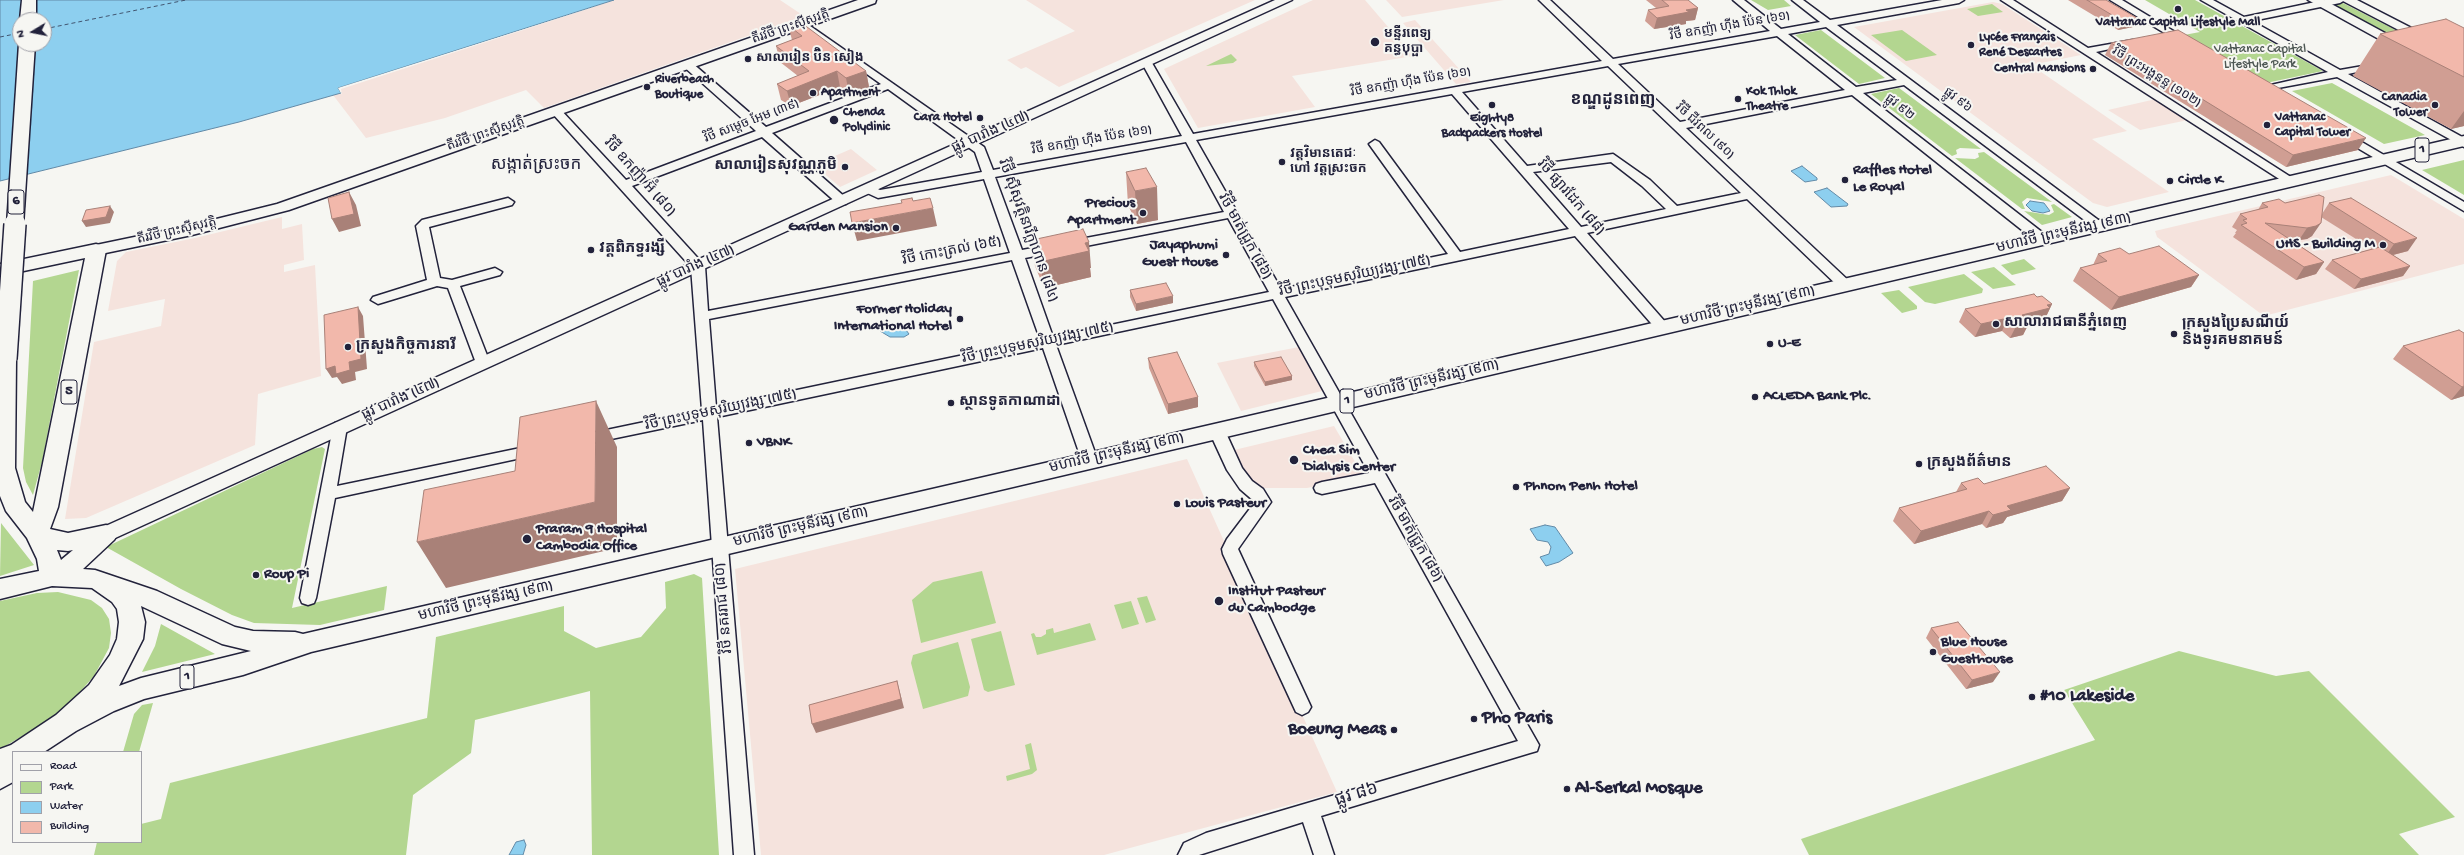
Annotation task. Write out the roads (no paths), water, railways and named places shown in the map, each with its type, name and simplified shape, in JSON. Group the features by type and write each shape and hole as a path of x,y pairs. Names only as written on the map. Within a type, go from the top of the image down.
{"highway":[{"path":"28,12 29,0"},
{"name":"6","path":"25,52 6,360 4,468 14,505 36,533"},
{"name":"មហាវិថី ព្រះមុនីវង្ស (៩៣)","path":"60,727 104,703 141,690 243,664 311,642 2463,141"},
{"path":"0,270 96,250"},
{"name":"5","path":"36,533 46,507 96,250"},
{"path":"36,533 54,540 68,542 106,534"},
{"path":"36,533 49,560 55,577 106,534"},
{"name":"1","path":"0,589 55,577 88,578 109,585 121,594 129,607 132,622 130,639 112,676 88,703 60,727 23,751"},
{"name":"មហាវិថី ព្រះមុនីវង្ស (៩៣)","path":"109,585 148,598 231,637 253,641 311,642"},
{"path":"0,763 12,757"}],"main road":[{"name":"តីរវិថី ព្រះស៊ីសុវត្តិ","path":"96,250 192,230 283,207 870,0"},
{"name":"ផ្លូវ បារាំង (៤៧)","path":"106,534 1286,0"},
{"path":"2347,0 2464,60"},
{"path":"2318,2 2414,52"},
{"path":"31,751 60,727"},
{"path":"0,778 12,768"}],"street":[{"name":"វិថី ជីវពល (៩០)","path":"1544,0 1845,285"},
{"name":"ផ្លូវ ៩២","path":"1738,0 2042,239"},
{"name":"ផ្លូវ ៩៦","path":"1798,0 2100,225"},
{"name":"វិថី ឧកញ៉ា ហ៊ីង ប៉ែន (៦១)","path":"869,189 878,194 1188,137 1959,0"},
{"name":"វិថី ព្រះអង្គនន្ទ (១០២)","path":"2006,0 2291,181"},
{"path":"2115,0 2192,45"},
{"path":"2206,0 2338,74 2463,141"},
{"path":"2242,20 2318,2 2340,0"},
{"name":"វិថី ស៊ីសុវត្ថិនារីក្លាហាន (៨៤)","path":"803,24 980,150 1090,461"},
{"path":"2154,37 2172,34"},
{"path":"2087,51 2138,40"},
{"name":"វិថី មាត់ជ្រូក (៨៦)","path":"1146,63 1530,745"},
{"path":"2279,97 2261,86 2338,74 2385,63"},
{"path":"687,64 766,132 842,201"},
{"path":"1677,126 1906,81"},
{"name":"វិថី សម្តេច អែម (៣៩)","path":"624,185 889,85"},
{"name":"វិថី ផ្សារដែក (៨៨)","path":"1454,90 1662,327"},
{"name":"វិថី ឧកញ៉ា អ៊ំ (៨០)","path":"556,111 698,266"},
{"path":"2330,127 2464,207"},
{"path":"1376,144 1456,256"},
{"path":"1524,170 1613,158 1646,183 1674,210"},
{"name":"វិថី ព្រះបុទុមសុរិយ្យវង្ស (៧៥)","path":"579,441 1750,195"},
{"path":"436,282 428,262 423,224 508,202"},
{"name":"វិថី កោះត្រល់ (៦៥)","path":"703,316 1231,214"},
{"name":"វិថី នគររាជ (៨០)","path":"698,266 744,855"},
{"path":"378,300 436,282 452,284 495,272"},
{"path":"452,284 456,290 483,363"},
{"path":"308,598 326,494 340,428"},
{"path":"1217,431 1235,470 1246,485 1257,493 1263,502 1230,549 1302,707"},
{"path":"326,494 548,448"},
{"path":"1322,488 1378,477"},
{"name":"ផ្លូវ ៨៦","path":"1188,855 1191,849 1206,842 1530,745"},
{"path":"1309,811 1324,855"}],"water":[{"path":"0,0 614,0 338,88 341,93 239,122 0,181"},
{"path":"1802,166 1817,178 1817,180 1805,182 1791,171"},
{"path":"1827,188 1848,204 1847,206 1831,207 1814,192"},
{"path":"2030,201 2044,203 2050,211 2043,213 2032,211 2026,205"},
{"path":"886,327 906,330 909,334 904,337 890,337 880,331 880,329"},
{"path":"1545,525 1555,527 1573,553 1559,562 1546,566 1540,557 1549,554 1551,547 1548,542 1537,540 1530,529"},
{"path":"524,840 526,845 523,855 509,855 516,842"}],"place":[{"name":"Vattanac Capital Lifestyle Mall","path":"2178,9"},
{"name":"មន្ទីរពេទ្យ គន្ធបុប្ផា","path":"1375,42"},
{"name":"Lycée Français René Descartes","path":"1971,45"},
{"name":"សាលារៀន ប៊ិន សៀង","path":"748,59"},
{"name":"Central Mansions","path":"2093,69"},
{"name":"Riverbeach Boutique","path":"647,87"},
{"name":"Apartment","path":"813,93"},
{"name":"Kok Thlok Theatre","path":"1738,99"},
{"name":"Eighty8 Backpackers Hostel","path":"1492,105"},
{"name":"Canadia Tower","path":"2435,105"},
{"name":"Cara Hotel","path":"980,118"},
{"name":"Chenda Polyclinic","path":"834,120"},
{"name":"Vattanac Capital Tower","path":"2267,125"},
{"name":"វត្តវិមានតេជៈ ហៅ វត្តស្រះចក","path":"1282,162"},
{"name":"សាលារៀនសុវណ្ណភូមិ","path":"845,167"},
{"name":"Raffles Hotel Le Royal","path":"1845,180"},
{"name":"Circle K","path":"2170,181"},
{"name":"Precious Apartment","path":"1143,213"},
{"name":"Garden Mansion","path":"896,228"},
{"name":"UHS - Building M","path":"2383,245"},
{"name":"វត្តពិភទ្ទរង្សី","path":"591,250"},
{"name":"Jayaphumi Guest House","path":"1226,255"},
{"name":"Former Holiday International Hotel","path":"960,319"},
{"name":"សាលារាជធានីភ្នំពេញ","path":"1996,324"},
{"name":"ក្រសួងប្រៃសណីយ៍ និងទូរគមនាគមន៍","path":"2174,334"},
{"name":"U-E","path":"1770,344"},
{"name":"ក្រសួងកិច្ចការនារី","path":"348,347"},
{"name":"ACLEDA Bank Plc.","path":"1755,397"},
{"name":"ស្ថានទូតកាណាដា","path":"951,403"},
{"name":"VBNK","path":"749,443"},
{"name":"Chea Sim Dialysis Center","path":"1294,460"},
{"name":"ក្រសួងព័ត៌មាន","path":"1919,464"},
{"name":"Phnom Penh Hotel","path":"1516,487"},
{"name":"Louis Pasteur","path":"1177,504"},
{"name":"Praram 9 Hospital Cambodia Office","path":"527,539"},
{"name":"Roup Pi","path":"256,575"},
{"name":"Institut Pasteur du Cambodge","path":"1219,601"},
{"name":"Blue House Guesthouse","path":"1933,652"},
{"name":"#10 Lakeside","path":"2032,697"},
{"name":"Pho Paris","path":"1474,719"},
{"name":"Boeung Meas","path":"1394,730"},
{"name":"Al-Serkal Mosque","path":"1567,789"}],"district":[{"name":"ខណ្ឌដូនពេញ","path":"1613,102"},
{"name":"សង្កាត់ស្រះចក","path":"536,166"}],"park label":[{"name":"Vattanac Capital Lifestyle Park","path":"2260,58"}]}
